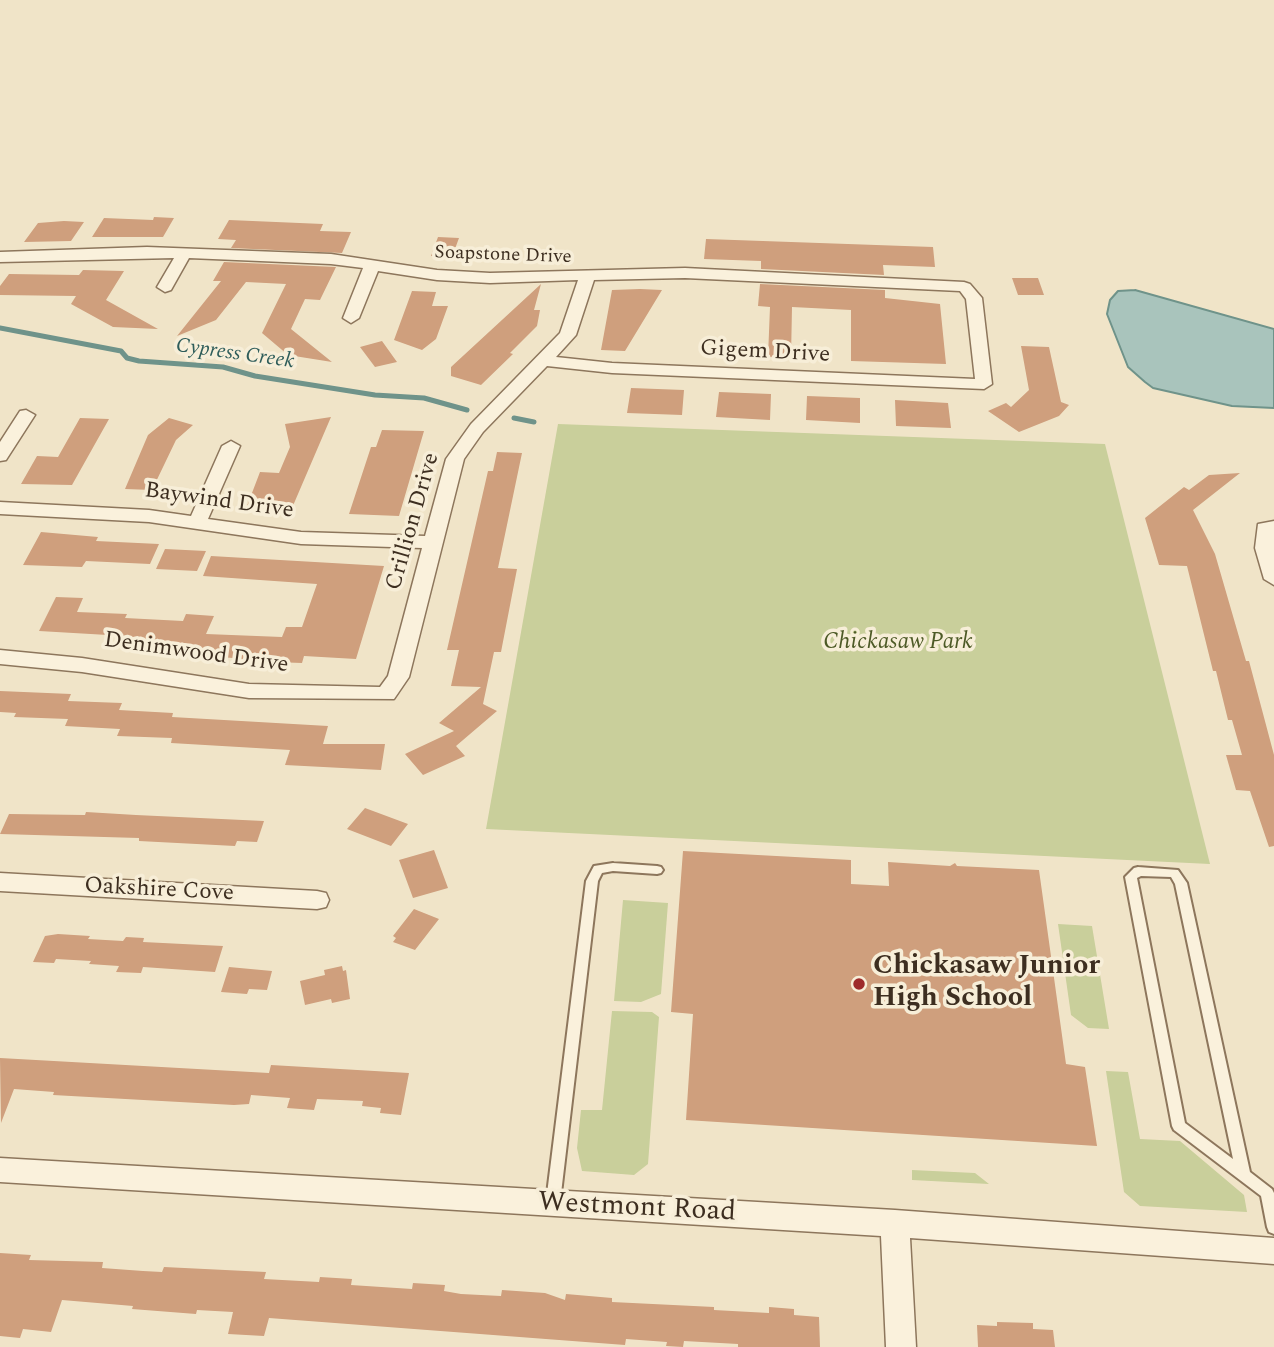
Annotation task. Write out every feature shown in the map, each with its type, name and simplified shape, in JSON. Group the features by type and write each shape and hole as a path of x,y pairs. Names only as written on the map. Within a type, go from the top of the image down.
{"street":[{"name":"Soapstone Drive","path":"0,257 109,253 184,254 331,259 437,275 490,278 685,273 964,287 974,298 984,384"},
{"path":"165,286 184,254"},
{"path":"351,318 373,264"},
{"name":"Crillion Drive","path":"386,694 398,677 451,468 465,442 568,335 587,277"},
{"name":"Gigem Drive","path":"545,361 601,368 984,384"},
{"path":"0,456 26,415"},
{"path":"197,523 231,446"},
{"name":"Baywind Drive","path":"0,508 90,511 302,538 433,542"},
{"path":"1270,528 1265,548 1274,579"},
{"name":"Denimwood Drive","path":"0,657 82,665 249,691 386,694"},
{"name":"Oakshire Cove","path":"0,882 317,900"},
{"name":"Westmont Road","path":"0,1170 895,1223 1274,1251"},
{"path":"895,1223 901,1347"}],"lane":[{"path":"552,1204 592,881 598,869 613,867 657,870"},
{"path":"1243,1172 1181,883 1174,873 1138,871 1131,877 1179,1126 1243,1172 1267,1193 1274,1227"}],"green space":[{"name":"Chickasaw Park","path":"558,424 1105,444 1210,864 486,829"},
{"path":"623,900 668,903 661,994 641,1002 614,1001"},
{"path":"1058,924 1092,926 1109,1029 1088,1028 1071,1015"},
{"path":"612,1011 652,1012 659,1017 648,1164 634,1175 582,1171 577,1148 581,1110 602,1110"},
{"path":"1106,1071 1128,1072 1140,1139 1180,1141 1244,1195 1247,1212 1140,1206 1124,1192"},
{"path":"912,1170 975,1173 989,1184 912,1180"}],"water":[{"path":"1135,290 1274,329 1274,408 1232,406 1153,388 1145,382 1128,367 1107,314 1110,300 1118,291"}],"building":[{"path":"154,217 174,218 163,237 92,237 104,218 153,220"},
{"path":"229,220 323,224 320,231 351,232 342,253 231,248 236,240 218,239"},
{"path":"84,222 71,241 24,242 38,223"},
{"path":"438,237 459,238 452,257 431,256"},
{"path":"706,239 933,247 935,267 883,265 884,275 761,269 761,261 704,259"},
{"path":"224,262 336,267 320,300 305,299 291,329 332,362 288,355 262,333 286,284 246,282 216,320 177,336 221,281 213,281"},
{"path":"83,270 124,271 106,300 158,329 113,327 71,304 76,296 0,295 0,286 9,274 79,275"},
{"path":"1012,278 1038,278 1044,295 1018,295"},
{"path":"541,284 534,310 540,310 537,326 510,353 513,354 481,385 451,376 451,367"},
{"path":"760,284 885,290 885,298 940,304 946,364 851,361 851,310 792,307 791,358 768,357 770,307 758,306"},
{"path":"612,290 662,290 625,351 601,350"},
{"path":"412,291 436,292 432,306 448,306 436,339 422,350 394,340"},
{"path":"382,341 397,362 375,367 360,347"},
{"path":"1021,346 1049,347 1061,402 1069,405 1059,416 1019,432 988,411 1006,403 1011,407 1029,390"},
{"path":"631,388 684,390 682,415 627,413"},
{"path":"719,392 771,394 770,420 716,417"},
{"path":"807,396 860,398 860,423 806,420"},
{"path":"895,400 948,403 951,428 896,426"},
{"path":"331,417 292,508 247,506 260,472 279,473 290,447 285,424"},
{"path":"80,418 109,419 72,485 21,484 37,456 58,457"},
{"path":"169,418 193,425 176,440 152,490 125,489 148,435"},
{"path":"382,430 424,431 399,516 349,514 371,447 376,447"},
{"path":"497,452 522,453 498,568 517,569 501,652 494,652 483,704 497,711 456,746 465,756 423,775 405,754 454,731 439,723 481,687 451,686 459,650 447,650 488,471 493,471"},
{"path":"1240,473 1193,510 1215,554 1246,661 1249,661 1274,755 1274,846 1269,847 1250,791 1236,790 1226,755 1242,755 1232,720 1228,720 1216,671 1213,671 1187,566 1159,565 1145,518 1184,487 1189,490 1209,475"},
{"path":"41,532 98,537 96,541 159,544 150,564 86,561 82,567 23,565"},
{"path":"165,549 206,551 197,571 156,569"},
{"path":"211,556 384,566 356,659 304,656 302,663 274,662 222,657 224,652 171,649 174,643 123,640 125,636 39,631 56,597 83,598 77,612 127,614 125,618 183,621 186,614 214,616 206,634 282,637 286,627 302,627 317,584 203,576"},
{"path":"0,691 71,694 68,701 122,703 119,710 173,713 172,717 328,726 323,744 385,744 381,770 285,765 290,750 171,743 172,738 117,736 120,729 65,726 68,719 14,717 16,713 0,712"},
{"path":"365,808 408,824 391,846 347,829"},
{"path":"86,812 264,821 257,842 237,841 235,846 139,841 139,838 0,834 9,814 85,815"},
{"path":"434,850 448,888 413,898 399,860"},
{"path":"683,851 851,860 851,884 889,886 888,862 950,866 955,863 957,866 1039,870 1066,1064 1085,1067 1097,1146 686,1120 693,1014 671,1012"},
{"path":"414,909 439,919 415,950 393,942 396,938 393,936"},
{"path":"45,936 90,936 88,939 123,941 126,937 144,938 143,942 223,946 215,972 143,967 141,973 116,972 119,966 89,964 91,961 56,959 54,963 33,962"},
{"path":"342,966 343,971 346,970 350,999 332,1003 331,999 305,1005 300,981 325,975 324,970"},
{"path":"229,967 272,971 267,990 249,989 247,994 221,992"},
{"path":"0,1058 269,1073 271,1065 409,1073 401,1115 380,1113 381,1108 362,1106 363,1101 317,1099 314,1110 287,1108 290,1098 251,1095 249,1104 234,1105 53,1095 54,1092 14,1089 1,1123"},
{"path":"0,1253 31,1255 29,1260 103,1262 102,1268 143,1271 162,1272 164,1267 266,1272 264,1279 319,1282 320,1277 352,1279 351,1285 412,1289 413,1283 445,1285 444,1291 461,1294 501,1296 502,1290 545,1293 565,1300 566,1294 612,1298 612,1302 714,1307 714,1310 769,1313 769,1307 794,1309 794,1315 819,1317 820,1347 738,1347 738,1344 684,1341 683,1347 666,1346 667,1342 626,1339 625,1345 269,1318 264,1336 228,1334 233,1312 197,1310 196,1314 62,1300 51,1332 23,1329 20,1338 0,1336"},
{"path":"997,1322 1033,1323 1033,1329 1053,1330 1055,1347 978,1347 977,1325 997,1326"}],"waterway":[{"name":"Cypress Creek","path":"0,328 121,351 127,358 139,361 223,367 255,376 375,395 424,398 467,410"},
{"name":"Cypress Creek","path":"514,418 534,422"}],"place":[{"name":"Chickasaw Junior High School","path":"859,984"}]}
